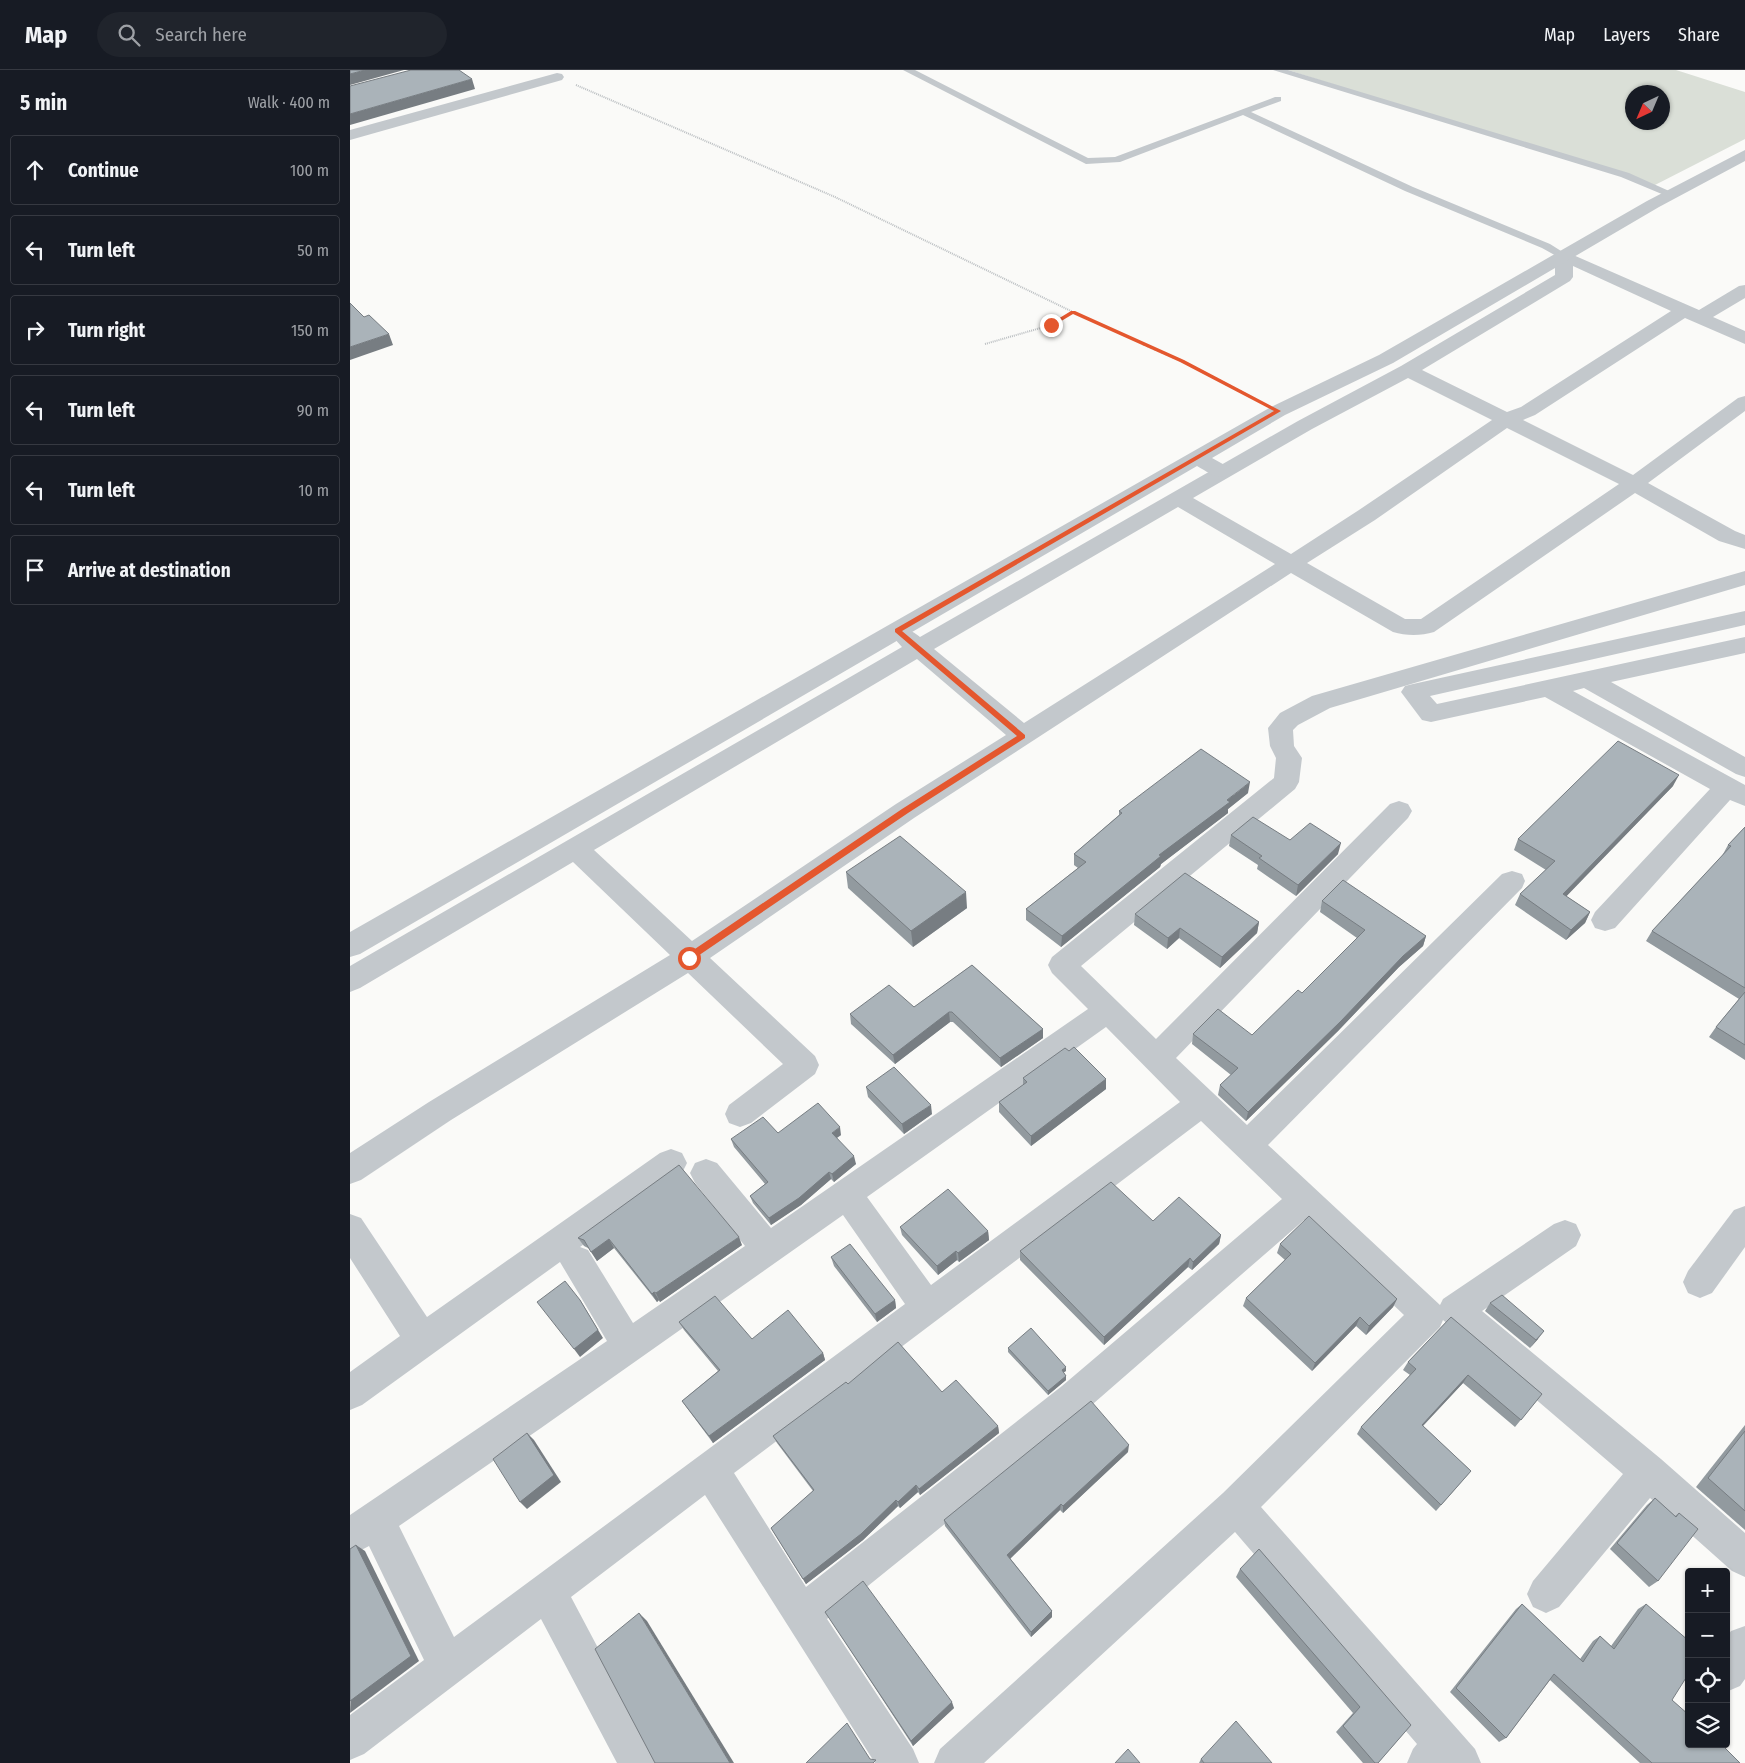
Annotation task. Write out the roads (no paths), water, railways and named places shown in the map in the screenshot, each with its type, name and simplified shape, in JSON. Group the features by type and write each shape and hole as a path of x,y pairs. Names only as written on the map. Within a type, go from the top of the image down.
{"street":[{"path":"350,135 557,77"},
{"path":"350,946 1278,411 1386,359 1653,204 1745,155"},
{"path":"1564,256 1745,338"},
{"path":"350,980 1177,498 1408,370 1564,277 1564,256"},
{"path":"350,1170 440,1111 689,958 905,811 1366,515 1506,419 1528,411 1692,314 1745,290"},
{"path":"1408,370 1633,483 1727,536 1745,542"},
{"path":"1177,498 1401,627 1426,627 1661,465 1745,402"},
{"path":"1197,458 1223,472"},
{"path":"1745,578 1321,702 1289,719 1280,728 1282,746 1289,758 1286,782 1062,965 1156,1059 1304,1200 1441,1312 1648,1472 1745,1558"},
{"path":"1745,618 1413,692 1431,714 1745,645"},
{"path":"897,631 1022,736"},
{"path":"1586,679 1745,768"},
{"path":"1548,688 1736,792 1605,920"},
{"path":"1156,1059 1399,811"},
{"path":"576,849 804,1065 740,1114"},
{"path":"1247,1146 1512,881"},
{"path":"448,1665 363,1528 628,1346 1107,1011"},
{"path":"350,1740 546,1591 1202,1103"},
{"path":"350,1393 671,1163"},
{"path":"706,1173 767,1248"},
{"path":"846,1193 927,1308"},
{"path":"802,1615 1074,1398 1304,1200"},
{"path":"1700,1282 1745,1221"},
{"path":"350,1229 423,1341"},
{"path":"954,1763 1236,1506 1441,1312 1565,1235"},
{"path":"576,1261 628,1346"},
{"path":"710,1469 802,1615 900,1763"},
{"path":"1546,1594 1648,1472"},
{"path":"1236,1506 1444,1756"},
{"path":"546,1591 630,1759"},
{"path":"1730,1666 1745,1645"}],"lane":[{"path":"908,70 1086,160 1116,160 1278,99"},
{"path":"1278,70 1625,176 1673,195"},
{"path":"1243,112 1409,188 1546,246 1564,256"}]}
